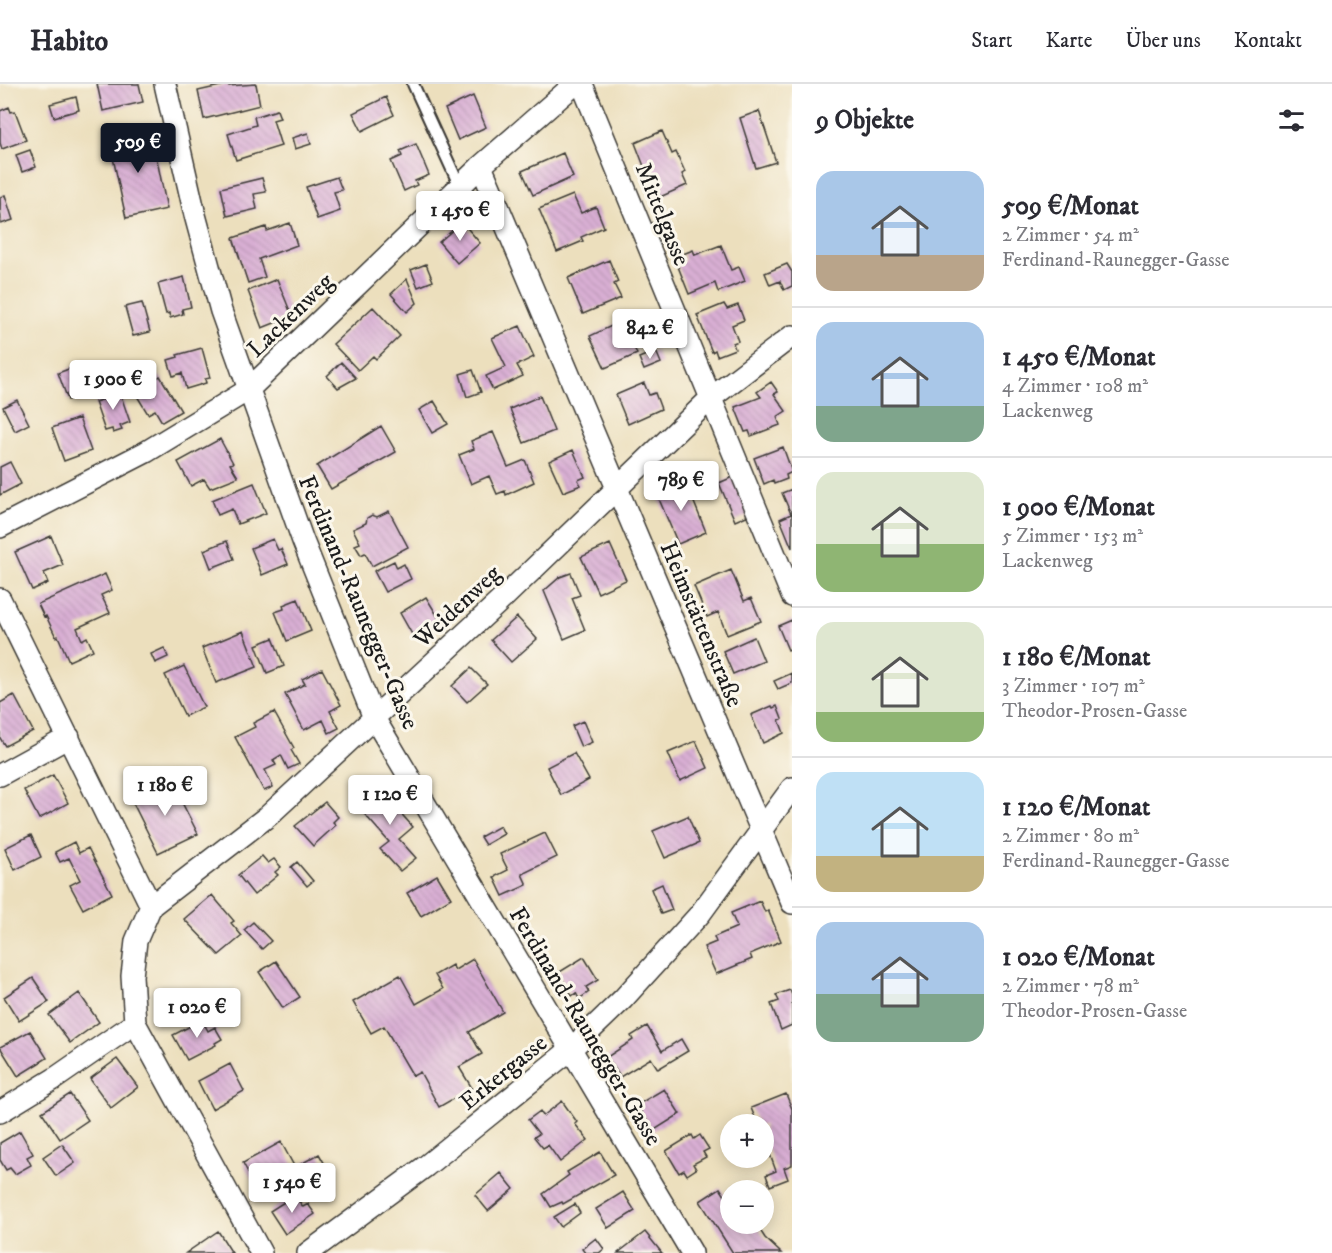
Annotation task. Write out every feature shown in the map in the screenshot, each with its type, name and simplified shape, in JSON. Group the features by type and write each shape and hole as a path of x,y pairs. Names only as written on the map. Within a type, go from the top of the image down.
{"street":[{"name":"Ferdinand-Raunegger-Gasse","path":"165,84 195,215 221,311 303,541 374,718 692,1253"},
{"name":"Lackenweg","path":"0,527 146,452 248,390 481,166 574,84"},
{"name":"Mittelgasse","path":"582,84 792,596"},
{"name":"Heimstättenstraße","path":"481,166 792,903"},
{"name":"Weidenweg","path":"151,906 268,816 498,603 711,398 792,336"},
{"path":"0,599 151,906 136,941 132,976 135,1023 261,1253"},
{"path":"0,775 69,737"},
{"name":"Erkergasse","path":"308,1253 426,1166 570,1050 624,999 700,914 792,788"},
{"path":"0,1112 54,1079 135,1023"}],"lane":[{"path":"413,84 460,187"}],"building":[{"path":"97,84 139,84 143,102 103,111"},
{"path":"229,84 229,86 256,84 260,105 204,119 198,91"},
{"path":"473,96 486,127 458,140 445,109"},
{"path":"76,97 79,110 54,117 50,104"},
{"path":"386,97 394,115 362,131 353,113"},
{"path":"9,107 11,112 15,111 26,140 2,149 0,111"},
{"path":"277,110 280,118 273,120 281,146 236,160 228,134 256,125 254,117"},
{"path":"759,111 776,162 756,168 740,118"},
{"path":"151,130 167,209 126,218 109,139"},
{"path":"662,131 672,154 676,152 685,172 682,174 687,185 660,197 654,185 652,187 635,143"},
{"path":"308,133 311,144 295,149 292,138"},
{"path":"416,144 429,175 415,181 417,185 404,191 391,161 402,156 400,151"},
{"path":"30,150 36,167 22,172 16,155"},
{"path":"563,153 573,177 533,195 522,171"},
{"path":"337,177 342,190 334,192 340,211 317,219 306,187"},
{"path":"262,178 266,192 254,194 257,209 227,216 221,188"},
{"path":"5,195 13,220 1,224 0,197"},
{"path":"573,195 581,213 596,207 604,227 581,237 583,241 557,252 539,209"},
{"path":"462,222 480,243 457,263 439,242"},
{"path":"290,223 297,245 259,259 265,277 248,283 233,238 266,227 267,231"},
{"path":"721,245 731,270 739,267 745,281 718,292 715,283 689,294 677,264 685,260 683,254 693,250 695,255"},
{"path":"609,260 618,282 614,284 621,298 583,314 568,278"},
{"path":"426,264 433,281 418,287 411,270"},
{"path":"787,264 792,272 792,286 784,290 780,281 770,285 765,273"},
{"path":"184,277 191,307 182,309 183,314 170,318 169,313 166,314 158,284"},
{"path":"277,279 292,316 262,328 248,291"},
{"path":"407,279 417,303 407,312 391,294"},
{"path":"142,303 150,332 133,336 125,307"},
{"path":"724,304 727,309 738,305 744,320 732,325 738,341 733,343 735,349 717,356 715,350 712,352 697,315"},
{"path":"373,307 400,336 376,359 373,356 358,370 333,344"},
{"path":"622,321 637,354 605,368 590,336"},
{"path":"520,326 534,357 517,365 523,376 493,390 486,376 506,367 492,338"},
{"path":"202,348 210,378 205,379 206,383 186,389 182,373 173,376 168,360"},
{"path":"656,351 661,363 644,370 639,358"},
{"path":"341,362 356,378 338,388 327,376"},
{"path":"82,364 92,391 68,400 58,373"},
{"path":"473,370 481,392 467,397 460,374"},
{"path":"160,376 181,411 162,422 155,410 148,414 134,391"},
{"path":"771,382 778,392 774,394 786,411 777,417 780,425 751,436 749,431 745,432 735,407 761,397 757,392"},
{"path":"644,383 649,395 655,393 661,409 628,424 616,395"},
{"path":"118,387 130,422 120,426 122,430 113,433 112,429 105,431 95,402 107,398 104,392"},
{"path":"540,396 554,431 524,443 510,409"},
{"path":"17,400 29,424 15,431 3,407"},
{"path":"434,401 448,424 432,433 419,410"},
{"path":"79,418 91,451 64,461 52,428"},
{"path":"381,426 396,452 331,489 317,466"},
{"path":"493,432 508,467 525,460 534,482 506,495 505,491 497,494 489,476 471,484 459,455 474,449 471,441"},
{"path":"220,439 238,477 210,488 204,479 191,486 178,462"},
{"path":"783,447 792,472 786,475 787,479 774,484 773,480 764,484 754,458"},
{"path":"573,450 585,477 578,480 581,485 563,492 549,461"},
{"path":"10,462 21,484 0,495 0,467"},
{"path":"735,476 751,514 735,521 719,483"},
{"path":"685,480 706,532 678,544 656,492"},
{"path":"254,483 266,513 238,524 232,509 218,515 212,500"},
{"path":"792,489 792,548 780,519 791,514 782,493"},
{"path":"389,511 408,547 372,566 365,553 361,555 355,545 360,543 353,529 366,523 367,518 372,515 377,517"},
{"path":"51,536 63,565 44,573 48,583 32,590 15,552"},
{"path":"273,539 288,564 262,575 251,548"},
{"path":"227,541 234,559 211,568 204,550"},
{"path":"610,544 626,580 598,593 581,557"},
{"path":"394,561 397,568 404,564 411,579 385,592 374,571"},
{"path":"731,570 744,601 751,598 761,621 727,635 718,612 707,617 694,586"},
{"path":"571,573 580,595 572,598 585,630 564,639 544,591 560,577"},
{"path":"105,574 112,590 101,595 110,613 77,628 82,640 87,637 93,650 69,661 58,636 56,637 38,604"},
{"path":"426,597 440,620 413,636 400,613"},
{"path":"298,599 311,631 287,641 275,612 284,609 283,605"},
{"path":"517,617 537,639 511,662 491,640"},
{"path":"792,620 792,648 788,650 778,626"},
{"path":"243,631 257,667 216,683 202,648"},
{"path":"754,637 764,661 733,674 723,651"},
{"path":"273,638 284,666 267,673 256,645"},
{"path":"164,648 168,657 155,663 151,654"},
{"path":"184,666 204,707 185,716 165,675"},
{"path":"471,668 487,684 467,702 452,686"},
{"path":"322,669 341,705 330,711 339,728 329,733 323,720 304,730 285,694 305,684 302,679"},
{"path":"792,673 792,683 778,689 774,681"},
{"path":"14,695 33,731 5,746 0,738 0,703"},
{"path":"772,706 773,708 777,706 784,733 763,743 751,715"},
{"path":"274,712 294,748 291,750 299,764 288,769 281,755 273,760 276,765 265,770 273,787 264,791 235,737 255,727 253,723"},
{"path":"583,721 592,742 581,747 572,726"},
{"path":"696,741 708,768 680,781 668,753"},
{"path":"574,753 589,780 561,795 547,767"},
{"path":"53,775 68,803 39,819 24,790"},
{"path":"171,781 198,834 158,853 132,801"},
{"path":"386,786 402,805 397,809 413,827 399,839 416,858 400,871 380,849 389,842 360,809"},
{"path":"325,802 338,817 333,822 336,825 313,846 295,826"},
{"path":"688,816 699,843 665,858 653,831"},
{"path":"500,826 504,834 485,845 480,837"},
{"path":"545,833 557,857 522,874 527,885 503,896 494,877 508,870 500,854"},
{"path":"31,835 41,857 15,870 5,848"},
{"path":"74,842 79,853 88,848 112,894 83,909 70,885 80,880 69,858 60,862 55,852"},
{"path":"262,856 268,863 274,859 281,867 275,872 278,875 254,895 238,875"},
{"path":"297,862 313,881 307,886 291,867"},
{"path":"437,875 451,898 421,916 407,893"},
{"path":"662,884 672,910 661,914 651,889"},
{"path":"212,895 234,921 231,923 242,936 219,955 184,919"},
{"path":"760,901 765,912 768,910 781,941 750,954 752,959 716,974 704,947 716,942 714,937 737,927 731,913"},
{"path":"253,922 271,941 262,949 244,930"},
{"path":"584,957 598,980 586,987 589,992 579,999 576,993 572,996 558,973"},
{"path":"473,959 503,1012 469,1032 482,1054 459,1067 472,1088 439,1107 420,1072 413,1076 384,1026 371,1033 353,1002 400,975 416,1004 443,989 435,975 452,965 455,970"},
{"path":"276,961 300,997 283,1008 259,972"},
{"path":"33,978 49,1002 19,1021 4,997"},
{"path":"790,990 792,1025 781,1030 771,1004 779,1001 776,995"},
{"path":"79,993 99,1022 70,1043 49,1015"},
{"path":"202,1020 208,1031 215,1027 222,1039 215,1043 216,1045 187,1060 173,1035"},
{"path":"647,1026 662,1051 681,1039 688,1051 658,1069 651,1058 620,1077 607,1057 633,1040 631,1036"},
{"path":"30,1031 47,1058 18,1076 0,1047"},
{"path":"117,1059 138,1087 111,1108 90,1079"},
{"path":"230,1064 244,1091 212,1109 198,1081"},
{"path":"664,1089 680,1114 653,1131 637,1105"},
{"path":"70,1094 88,1120 60,1139 42,1112"},
{"path":"786,1094 792,1109 792,1165 784,1168 788,1179 774,1184 774,1180 768,1180 766,1175 776,1171 774,1166 774,1114 753,1114 751,1108"},
{"path":"562,1101 577,1122 575,1124 588,1140 560,1162 548,1145 543,1148 534,1137 539,1134 528,1120 540,1111 543,1116"},
{"path":"20,1131 33,1154 27,1157 31,1165 15,1174 10,1168 6,1170 0,1160 0,1143"},
{"path":"692,1135 694,1139 700,1135 709,1149 703,1152 706,1157 693,1164 696,1169 687,1175 684,1170 679,1173 666,1151"},
{"path":"281,1142 294,1166 256,1187 243,1163"},
{"path":"62,1144 75,1163 56,1176 43,1157"},
{"path":"600,1152 614,1175 563,1204 562,1202 551,1207 543,1194 569,1175 567,1172"},
{"path":"319,1154 330,1173 310,1184 299,1165"},
{"path":"501,1173 514,1189 488,1211 475,1195"},
{"path":"720,1188 720,1233 700,1201"},
{"path":"623,1192 635,1211 608,1228 596,1209"},
{"path":"295,1195 303,1207 308,1204 315,1214 285,1234 270,1211"},
{"path":"575,1204 580,1213 561,1227 554,1217"},
{"path":"218,1231 232,1253 186,1253"},
{"path":"645,1232 662,1253 618,1253"},
{"path":"721,1234 762,1234 781,1253 733,1253"},
{"path":"596,1238 604,1249 599,1253 585,1253 582,1249"}]}
